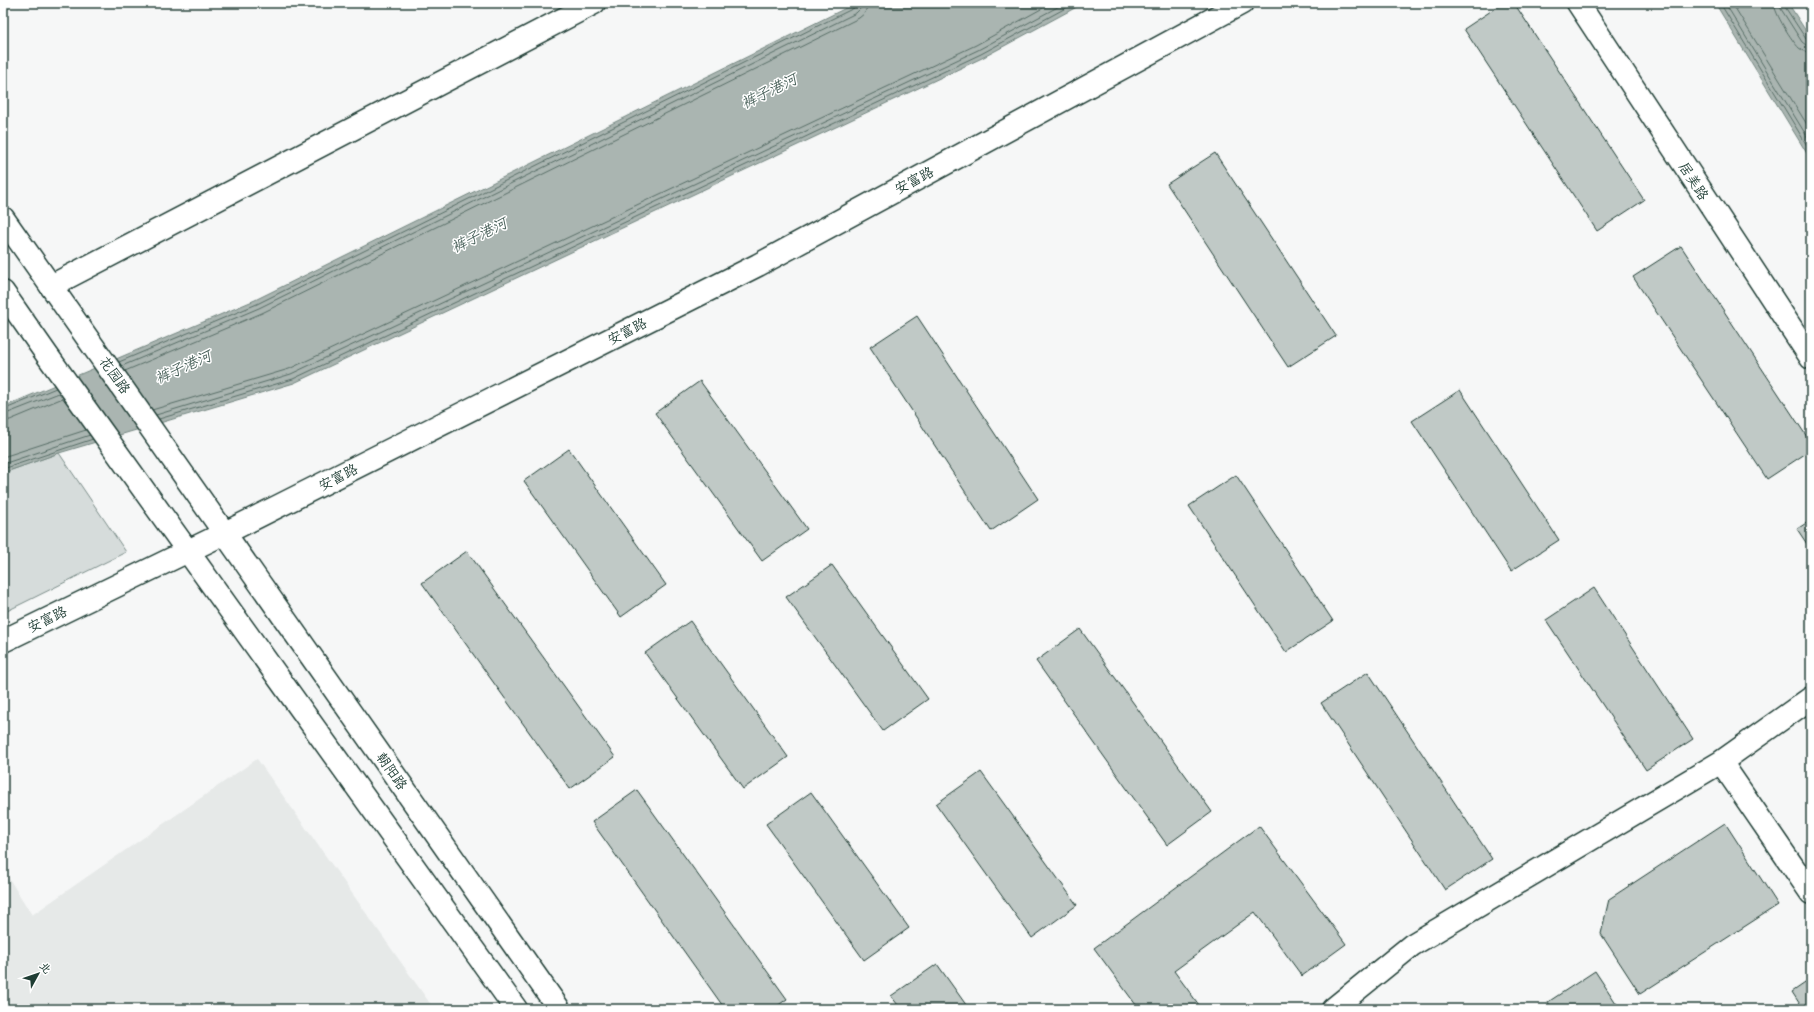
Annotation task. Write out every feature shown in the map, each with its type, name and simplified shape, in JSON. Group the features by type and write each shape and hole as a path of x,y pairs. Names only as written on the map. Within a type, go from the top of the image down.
{"street":[{"path":"51,286 594,3"},
{"name":"安富路","path":"3,641 225,533 758,265 1242,3"},
{"name":"居美路","path":"1578,3 1811,358"},
{"name":"花园路","path":"3,218 225,533"},
{"path":"3,292 516,1009"},
{"name":"朝阳路","path":"225,533 559,1009"},
{"path":"1333,1009 1412,946 1721,762 1811,698"},
{"path":"1721,762 1811,893"}],"shaded area":[{"path":"59,453 126,552 3,613 3,473"},
{"path":"257,759 434,1009 3,1009 3,869 32,915"}],"water":[{"name":"裤子港河","path":"856,3 1084,3 982,58 294,383 59,453 3,473 3,407 255,300"},
{"path":"1715,3 1788,3 1811,39 1811,160"}],"building":[{"path":"1503,3 1514,3 1644,200 1597,231 1464,29"},
{"path":"1215,153 1336,336 1288,367 1167,184"},
{"path":"1681,246 1811,443 1811,450 1767,479 1633,277"},
{"path":"917,316 1038,499 991,531 870,347"},
{"path":"700,381 807,529 762,561 655,413"},
{"path":"1460,390 1559,540 1511,571 1412,421"},
{"path":"569,449 666,585 621,617 524,481"},
{"path":"1236,475 1333,621 1286,652 1189,506"},
{"path":"1811,520 1811,550 1797,529"},
{"path":"467,551 615,757 570,789 422,583"},
{"path":"832,565 928,699 883,731 786,597"},
{"path":"1594,588 1693,739 1646,770 1546,620"},
{"path":"690,621 788,757 743,789 645,653"},
{"path":"1080,629 1212,812 1167,845 1036,661"},
{"path":"1368,672 1492,859 1445,890 1321,703"},
{"path":"981,772 1077,905 1032,938 936,804"},
{"path":"637,790 787,999 773,1009 725,1009 592,822"},
{"path":"811,792 909,928 864,960 766,824"},
{"path":"1725,823 1778,905 1640,994 1601,934 1609,899"},
{"path":"1259,826 1346,944 1302,976 1255,912 1174,971 1202,1009 1139,1009 1094,948"},
{"path":"937,964 969,1009 901,1009 891,996"},
{"path":"1595,971 1620,1009 1552,1009 1548,1002"},
{"path":"1811,979 1811,1009 1803,1009 1792,992"}]}
